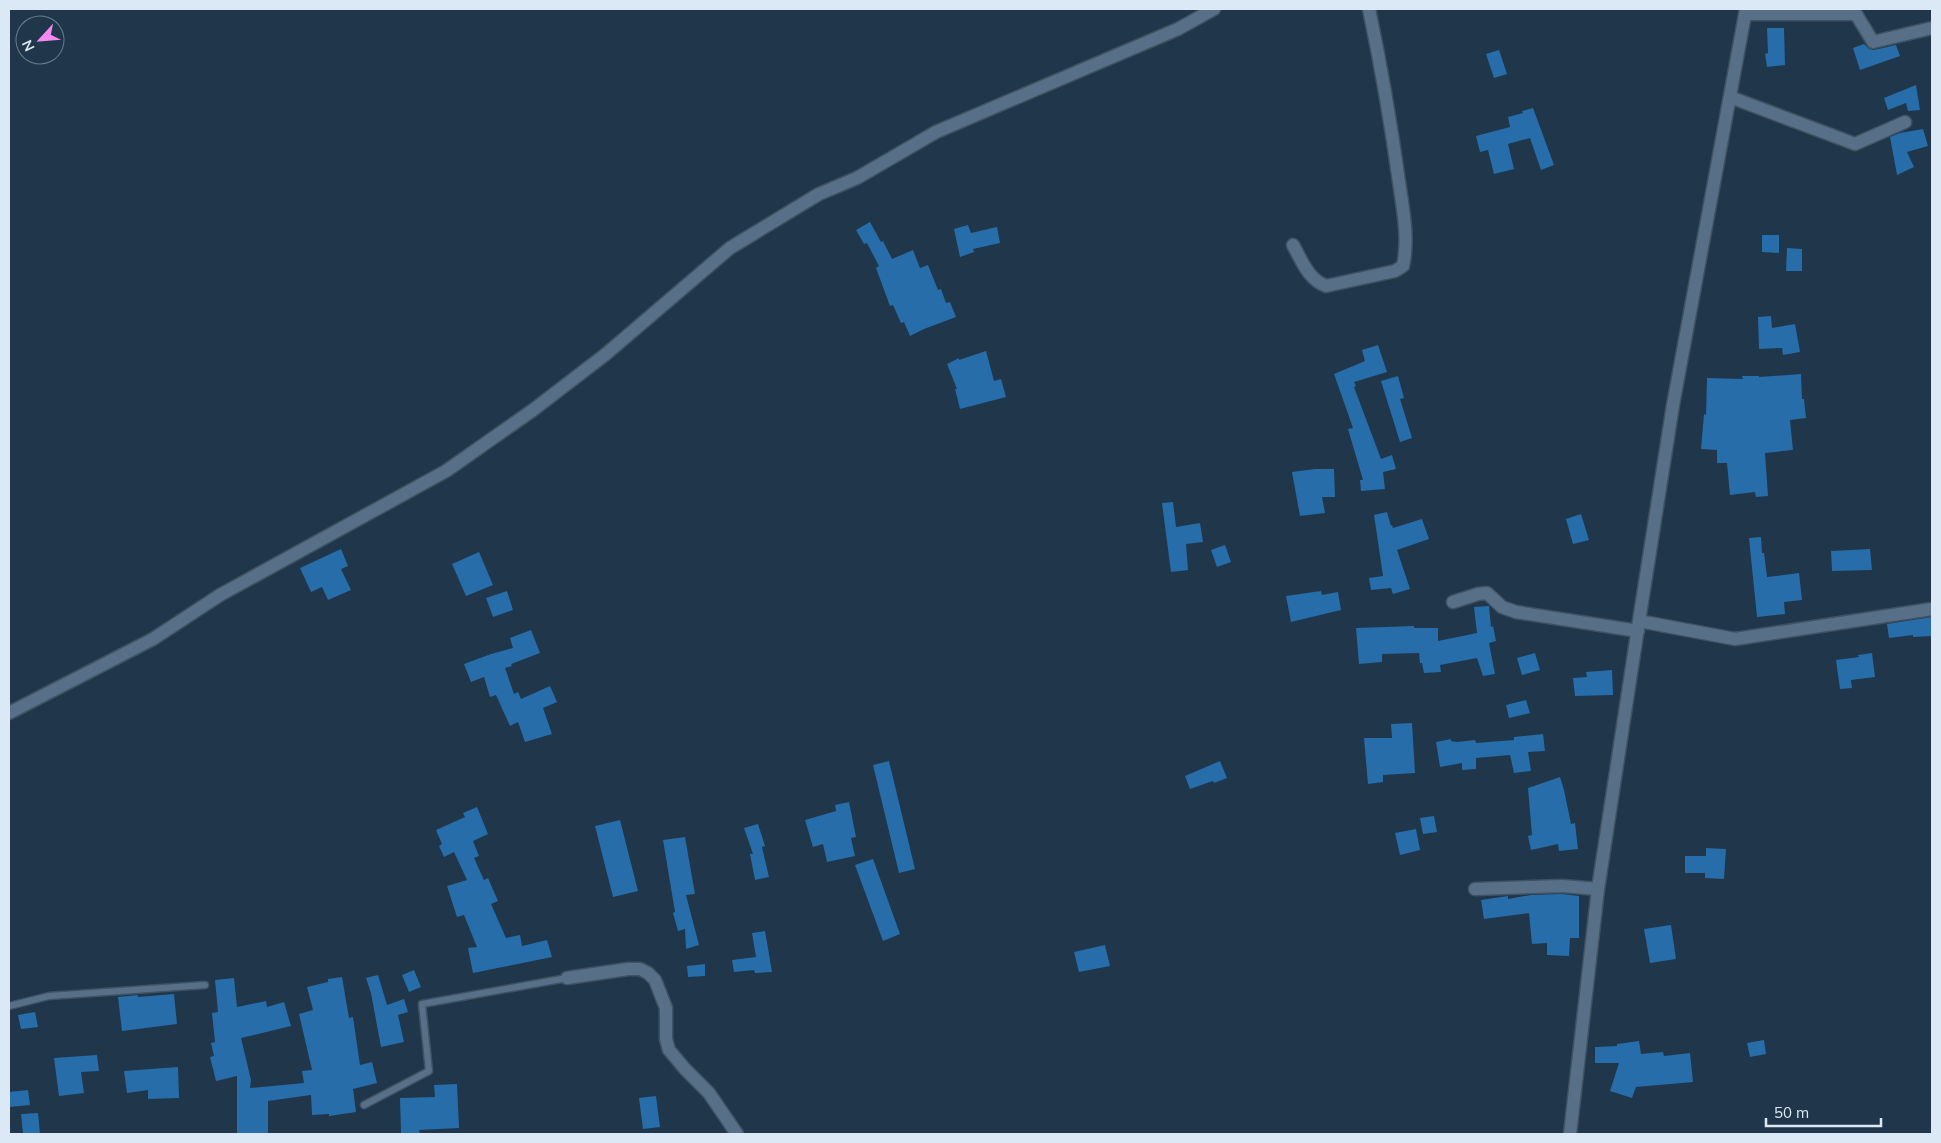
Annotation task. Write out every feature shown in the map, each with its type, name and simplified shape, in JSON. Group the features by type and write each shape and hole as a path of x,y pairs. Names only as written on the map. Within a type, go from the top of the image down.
{"street":[{"path":"9,713 153,639 220,596 446,471 532,410 606,354 730,248 819,194 857,178 936,132 1178,29 1214,9"},
{"path":"1294,245 1310,275 1326,286 1395,271 1403,266 1405,245 1400,185 1369,9"},
{"path":"1570,1134 1598,889 1638,626 1673,405 1746,12 1856,14 1873,42 1932,28"},
{"path":"1730,97 1855,144 1905,122"},
{"path":"1454,602 1478,594 1488,593 1502,607 1516,612 1734,639 1932,609"},
{"path":"1475,889 1562,886 1598,889"},
{"path":"567,978 628,969 640,969 648,973 655,980 666,1008 666,1040 670,1050 709,1094 737,1134"}],"lane":[{"path":"364,1105 429,1071 422,1004 567,978"},
{"path":"9,1006 49,996 205,985"}],"building":[{"path":"1767,28 1784,28 1785,65 1767,67 1765,54 1768,53"},
{"path":"1864,44 1869,49 1874,50 1896,45 1900,56 1860,70 1853,48"},
{"path":"1499,50 1507,74 1494,78 1486,54"},
{"path":"1916,85 1920,110 1908,111 1906,103 1888,110 1884,98"},
{"path":"1533,108 1554,165 1541,170 1530,138 1508,144 1514,169 1494,174 1488,150 1480,152 1476,136 1510,127 1508,117"},
{"path":"1923,129 1928,146 1907,152 1914,167 1897,175 1890,137 1900,133"},
{"path":"870,222 892,259 913,250 920,268 928,265 938,290 941,289 946,303 950,302 956,317 910,336 904,322 901,323 893,305 890,306 876,268 879,266 867,243 864,244 856,230"},
{"path":"968,225 971,233 997,227 1000,243 973,249 974,252 960,257 954,229"},
{"path":"1762,235 1779,235 1779,253 1762,252"},
{"path":"1787,248 1802,249 1802,271 1786,271"},
{"path":"1771,316 1772,328 1795,324 1800,352 1783,355 1782,348 1759,349 1758,317"},
{"path":"1378,345 1387,372 1354,382 1356,386 1354,387 1381,459 1392,455 1396,469 1383,472 1385,489 1361,491 1360,480 1363,480 1348,429 1353,428 1334,374 1365,361 1362,350"},
{"path":"986,351 994,381 1001,379 1006,397 960,409 955,389 957,389 947,364 959,358 959,360"},
{"path":"1801,374 1802,399 1804,399 1806,418 1790,420 1793,450 1765,453 1768,496 1756,497 1755,492 1730,495 1727,463 1717,463 1717,450 1701,449 1704,414 1706,415 1707,378 1743,379 1742,376 1759,377"},
{"path":"1398,376 1404,398 1400,399 1412,438 1400,442 1381,381"},
{"path":"1334,469 1335,497 1322,497 1325,513 1300,516 1292,472"},
{"path":"1173,502 1176,527 1200,523 1203,542 1186,544 1188,570 1171,572 1162,503"},
{"path":"1387,512 1393,528 1422,519 1429,539 1397,550 1410,589 1393,594 1391,588 1371,590 1369,578 1383,576 1374,515"},
{"path":"1581,514 1589,540 1573,544 1566,519"},
{"path":"1761,537 1767,577 1799,573 1802,600 1784,602 1785,614 1757,617 1749,538"},
{"path":"1225,545 1231,562 1217,567 1211,550"},
{"path":"341,549 348,566 341,569 351,590 328,600 322,587 311,592 300,568"},
{"path":"1870,549 1872,570 1832,571 1831,551"},
{"path":"479,552 493,585 466,596 452,564"},
{"path":"507,591 513,610 493,617 486,598"},
{"path":"1321,591 1322,595 1338,592 1341,610 1291,622 1286,596"},
{"path":"1489,606 1491,627 1493,626 1496,641 1489,643 1495,674 1483,676 1477,658 1440,665 1441,672 1424,673 1419,653 1382,654 1382,662 1359,664 1356,628 1414,626 1414,628 1438,628 1438,641 1477,633 1474,607"},
{"path":"1932,617 1932,636 1913,637 1913,635 1889,638 1887,624"},
{"path":"531,630 540,653 505,668 514,694 518,692 521,699 550,686 557,702 543,708 552,734 525,742 518,722 510,726 496,695 490,697 484,677 471,682 464,664 513,648 510,638"},
{"path":"1535,653 1540,670 1522,675 1517,658"},
{"path":"1872,653 1875,677 1851,680 1852,688 1840,689 1836,660"},
{"path":"1612,670 1613,695 1575,696 1573,678 1587,677 1586,672"},
{"path":"1526,700 1530,713 1509,718 1506,705"},
{"path":"1412,723 1415,773 1383,775 1383,782 1368,784 1364,738 1392,738 1391,724"},
{"path":"1543,734 1545,751 1528,752 1531,771 1514,773 1510,755 1476,758 1476,769 1462,770 1462,763 1440,767 1436,742 1451,739 1451,741 1457,742 1475,740 1476,743 1514,740 1514,737"},
{"path":"889,761 915,869 899,873 873,765"},
{"path":"1220,761 1227,778 1190,789 1185,776"},
{"path":"1560,777 1571,824 1575,823 1578,849 1559,851 1558,844 1531,850 1528,836 1532,835 1528,788"},
{"path":"849,802 856,837 851,838 855,856 827,862 823,844 813,847 805,820 836,811 835,805"},
{"path":"477,807 488,834 473,841 479,856 474,858 484,880 488,878 498,901 491,904 506,938 520,935 522,946 547,940 552,957 473,973 468,948 477,947 464,915 457,917 447,886 467,880 454,852 444,857 439,846 442,844 436,830 465,817 463,813"},
{"path":"1434,816 1437,832 1423,834 1420,818"},
{"path":"620,820 638,891 613,897 595,826"},
{"path":"758,824 765,846 762,847 769,877 755,880 750,854 753,854 744,828"},
{"path":"1416,829 1420,850 1400,855 1395,833"},
{"path":"685,837 695,894 686,895 699,945 686,949 685,929 678,931 673,913 675,912 663,840"},
{"path":"1706,848 1726,849 1724,879 1705,878 1705,873 1685,873 1685,856 1706,856"},
{"path":"873,859 900,934 883,941 855,865"},
{"path":"1562,894 1579,896 1579,938 1570,938 1569,956 1547,955 1547,943 1532,944 1529,913 1484,919 1481,900 1508,896 1508,899 1531,895"},
{"path":"1671,925 1676,959 1650,963 1644,929"},
{"path":"765,931 772,972 755,973 754,970 734,972 732,960 756,957 752,933"},
{"path":"1105,945 1110,966 1079,972 1074,952"},
{"path":"705,964 705,976 688,977 687,966"},
{"path":"414,970 421,987 409,992 402,975"},
{"path":"378,975 387,1005 404,999 408,1012 398,1015 404,1042 381,1047 371,993 366,978"},
{"path":"342,977 349,1018 353,1017 360,1065 372,1062 377,1083 353,1089 356,1112 329,1116 329,1114 312,1115 311,1095 268,1101 268,1134 237,1134 237,1076 216,1081 210,1057 214,1056 211,1043 215,1042 212,1013 218,1012 215,980 234,978 237,1007 266,1001 267,1007 284,1002 291,1026 241,1038 251,1080 250,1088 304,1083 302,1071 312,1070 299,1014 313,1010 307,987 328,982 328,979"},
{"path":"174,994 177,1024 122,1031 118,997"},
{"path":"35,1012 38,1027 21,1029 18,1015"},
{"path":"1764,1040 1766,1054 1750,1057 1747,1043"},
{"path":"1639,1041 1641,1054 1663,1052 1664,1056 1690,1053 1693,1082 1636,1087 1632,1098 1610,1091 1619,1063 1595,1063 1595,1047 1617,1046 1617,1044"},
{"path":"97,1055 99,1071 81,1072 84,1093 59,1096 54,1058"},
{"path":"178,1067 179,1098 148,1099 148,1090 127,1093 124,1071"},
{"path":"457,1084 459,1128 419,1130 420,1134 401,1134 400,1098 435,1097 434,1085"},
{"path":"28,1090 30,1105 9,1107 9,1092"},
{"path":"656,1096 660,1127 643,1129 639,1098"},
{"path":"38,1113 40,1134 23,1134 21,1114"}]}
